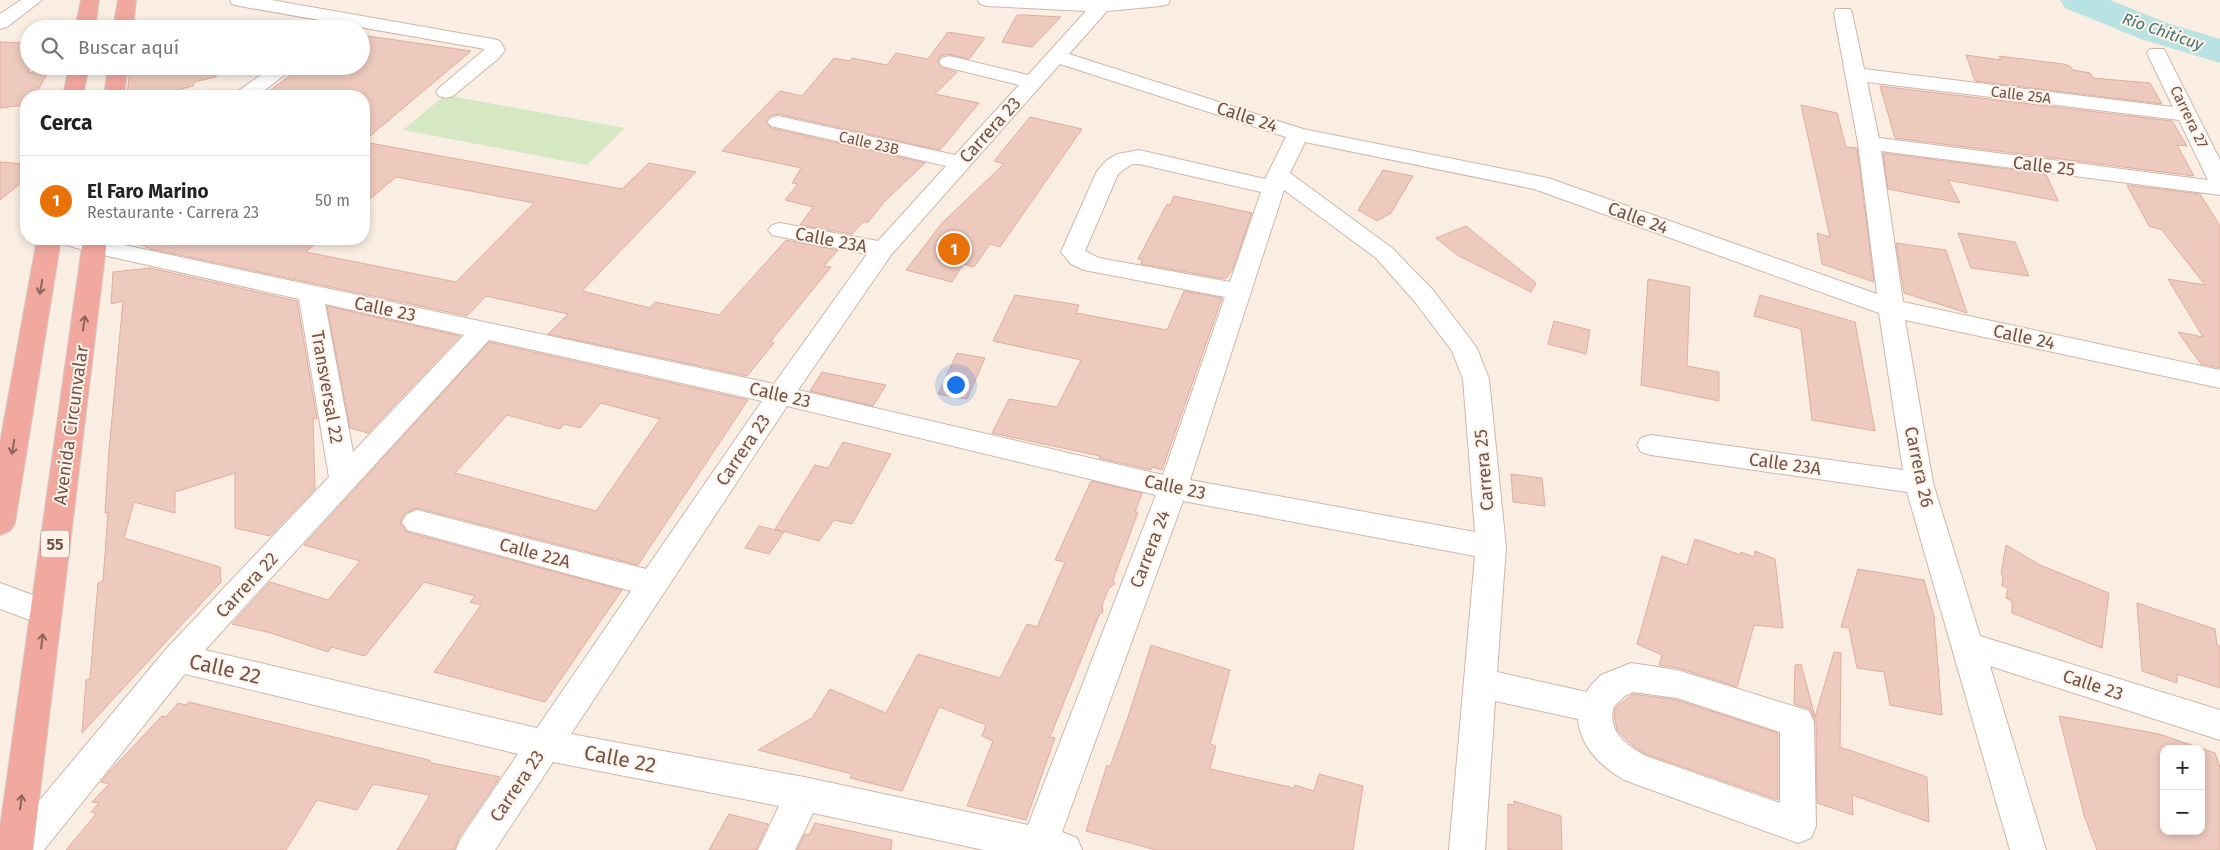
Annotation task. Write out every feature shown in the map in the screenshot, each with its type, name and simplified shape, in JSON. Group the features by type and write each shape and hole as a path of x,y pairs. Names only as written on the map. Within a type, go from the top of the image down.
{"highway":[{"path":"87,20 90,0"},
{"path":"124,20 127,0"},
{"path":"74,90 76,75"},
{"path":"115,90 117,75"},
{"path":"0,523 48,245"},
{"name":"Avenida Circunvalar","path":"15,850 46,613 87,245"}],"street":[{"path":"0,23 33,0"},
{"path":"239,0 326,20"},
{"path":"987,0 1101,6 1161,0"},
{"name":"Carrera 23","path":"474,850 780,394 883,250 1101,6"},
{"name":"Carrera 26","path":"1843,14 1869,143 1891,308 1919,483 2028,850"},
{"path":"370,28 494,46 495,50 492,54 446,92"},
{"name":"Carrera 27","path":"2157,53 2220,182"},
{"name":"Calle 24","path":"1056,56 1298,134 1540,183 1891,308 2220,379"},
{"path":"948,62 1033,82"},
{"name":"Calle 25A","path":"1855,74 2188,115"},
{"path":"252,90 273,75"},
{"name":"Calle 23B","path":"778,122 960,164"},
{"name":"Carrera 24","path":"1047,848 1173,488 1276,182 1298,134"},
{"name":"Calle 25","path":"1869,143 2220,188"},
{"path":"1239,292 1093,265 1079,259 1073,252 1108,171 1117,162 1128,157 1139,157 1276,182"},
{"name":"Carrera 25","path":"1276,182 1354,229 1384,253 1424,296 1464,348 1476,379 1491,547 1467,850"},
{"name":"Calle 23A","path":"780,230 883,250"},
{"name":"Calle 23","path":"146,246 310,293 780,394 1173,488 1491,547"},
{"name":"Transversal 22","path":"310,293 344,480"},
{"name":"Carrera 22","path":"21,850 178,658 484,330"},
{"name":"Calle 23A","path":"1651,445 1919,483"},
{"name":"Calle 22A","path":"417,522 653,584"},
{"path":"0,596 46,613"},
{"name":"Calle 23","path":"1966,645 2220,725"},
{"name":"Calle 22","path":"178,658 545,745 804,794 1047,848"},
{"path":"1631,677 1642,677 1677,684 1797,722 1798,826 1623,763 1611,751 1595,727 1594,708 1598,700 1612,684 1631,677"},
{"path":"1480,683 1594,708"},
{"path":"776,850 804,794"}],"green space":[{"path":"445,95 625,128 587,165 403,130"}],"building":[{"path":"1017,15 1061,17 1032,47 1002,42"},
{"path":"948,32 985,38 969,59 948,54 941,56 938,61 942,68 957,72 935,94 979,103 940,150 778,114 770,116 766,121 771,128 925,163 885,201 868,222 863,222 852,234 800,225 813,207 785,200 798,184 792,183 801,168 722,151 780,91 802,96 834,58 850,61 852,58 887,65 896,53 928,59"},
{"path":"370,36 471,51 370,136 370,90 270,90 291,75 370,75"},
{"path":"0,42 20,43 20,75 46,75 38,90 20,90 20,106 0,108"},
{"path":"1966,55 2001,60 1999,56 2063,64 2070,66 2073,70 2090,73 2093,78 2150,83 2162,104 1975,81"},
{"path":"129,75 216,75 216,77 194,82 193,86 181,90 128,90"},
{"path":"1880,86 2172,121 2187,146 2177,145 2194,176 1895,138"},
{"path":"1801,105 1837,113 1846,147 1857,148 1874,282 1822,264 1817,233 1830,237"},
{"path":"1030,117 1082,129 1000,247 990,244 974,267 963,264 952,282 906,270 942,223 1004,164 994,161"},
{"path":"370,143 622,189 649,163 696,172 582,291 650,308 655,302 719,315 786,240 838,250 824,266 831,267 770,342 774,343 747,376 548,334 568,314 486,296 467,316 151,249 141,245 314,245 306,252 456,282 534,203 396,177 370,199"},
{"path":"1883,153 2046,174 2058,201 1948,180 1960,203 1888,189"},
{"path":"0,162 20,164 20,184 0,200"},
{"path":"1383,170 1413,176 1391,213 1377,221 1358,210"},
{"path":"2127,185 2200,194 2220,226 2220,368 2201,364 2178,332 2203,337 2168,279 2205,285 2162,230 2149,226"},
{"path":"1174,196 1252,213 1232,271 1225,279 1141,264 1142,260 1138,259 1167,204 1170,205"},
{"path":"1466,226 1536,283 1531,292 1457,255 1436,238"},
{"path":"1958,233 2015,242 2029,276 1971,268"},
{"path":"1896,243 1946,250 1967,313 1904,293"},
{"path":"150,268 297,301 317,419 313,418 315,489 270,536 235,528 235,473 175,492 175,513 134,502 124,538 220,567 221,582 82,733 86,680 90,679 98,583 103,581 108,512 105,513 109,450 123,301 111,304 113,272"},
{"path":"1648,279 1690,287 1687,366 1719,372 1719,401 1641,385"},
{"path":"1184,291 1222,298 1162,470 1152,467 1151,470 1099,458 1100,456 992,433 1009,399 1057,407 1081,360 993,341 1015,295 1079,305 1076,313 1167,330"},
{"path":"1760,295 1855,322 1875,431 1812,420 1801,329 1754,316"},
{"path":"327,306 460,336 368,433 350,428"},
{"path":"1554,321 1590,330 1586,354 1548,344"},
{"path":"489,342 748,400 638,565 417,508 405,513 400,523 407,532 622,590 545,702 434,672 481,605 470,602 475,596 424,582 365,656 331,647 328,652 271,633 232,624 270,582 328,600 360,561 304,545","holes":["601,403 660,419 596,511 455,473 507,415 560,429 564,424 580,428"]},
{"path":"957,353 985,358 967,399 938,394"},
{"path":"822,372 886,385 873,406 810,391"},
{"path":"843,442 891,454 852,524 834,520 819,541 775,529 815,465 828,468"},
{"path":"1511,474 1542,478 1545,506 1513,502"},
{"path":"1091,481 1142,493 1135,512 1138,512 1113,580 1115,584 1109,588 1102,605 1103,612 1099,615 1050,737 1055,738 1026,820 967,806 993,741 982,736 986,725 939,707 902,791 850,778 852,774 758,750 812,718 830,689 886,713 918,654 1000,678 1027,624 1037,627 1065,562 1055,560"},
{"path":"759,526 784,532 769,554 745,548"},
{"path":"1695,539 1741,555 1741,552 1754,557 1755,551 1775,559 1783,628 1754,625 1737,687 1678,668 1659,665 1662,655 1637,644 1662,556 1687,565"},
{"path":"2006,545 2040,565 2109,593 2102,648 2012,613 2012,601 2006,598 2008,588 2002,586 2003,576 2001,574"},
{"path":"1858,569 1924,580 1934,616 1942,715 1890,705 1884,672 1857,668 1849,628 1841,627"},
{"path":"2137,603 2215,629 2217,645 2220,646 2220,688 2177,674 2177,683 2142,671"},
{"path":"1151,645 1230,670 1210,744 1216,746 1210,769 1294,788 1295,785 1314,791 1319,774 1363,786 1353,850 1156,850 1086,831 1107,765 1110,767 1128,717"},
{"path":"1834,652 1841,653 1840,747 1927,777 1929,822 1852,795 1853,815 1817,803 1816,722 1810,709 1794,704 1795,665 1801,664 1815,717"},
{"path":"1633,694 1677,700 1778,733 1778,800 1646,754 1633,746 1617,730 1614,715 1616,707"},
{"path":"189,702 429,760 432,763 500,777 459,837 454,850 397,850 430,795 373,784 357,810 317,800 286,850 66,850 96,814 91,812 99,803 92,802 109,784 101,782 109,772 162,716 166,717 178,703 186,705"},
{"path":"2059,716 2159,734 2191,745 2160,745 2160,835 2205,835 2205,750 2215,753 2220,767 2220,850 2097,850 2084,815"},
{"path":"1514,801 1561,816 1562,850 1508,850 1508,804 1514,805"},
{"path":"729,814 768,824 756,850 709,850"},
{"path":"815,823 892,840 891,850 797,850 805,834 809,835"}],"waterway":[{"name":"Río Chiticuy","path":"2078,0 2154,31 2220,51"}],"place":[{"name":"El Faro Marino","path":"954,249"}]}
